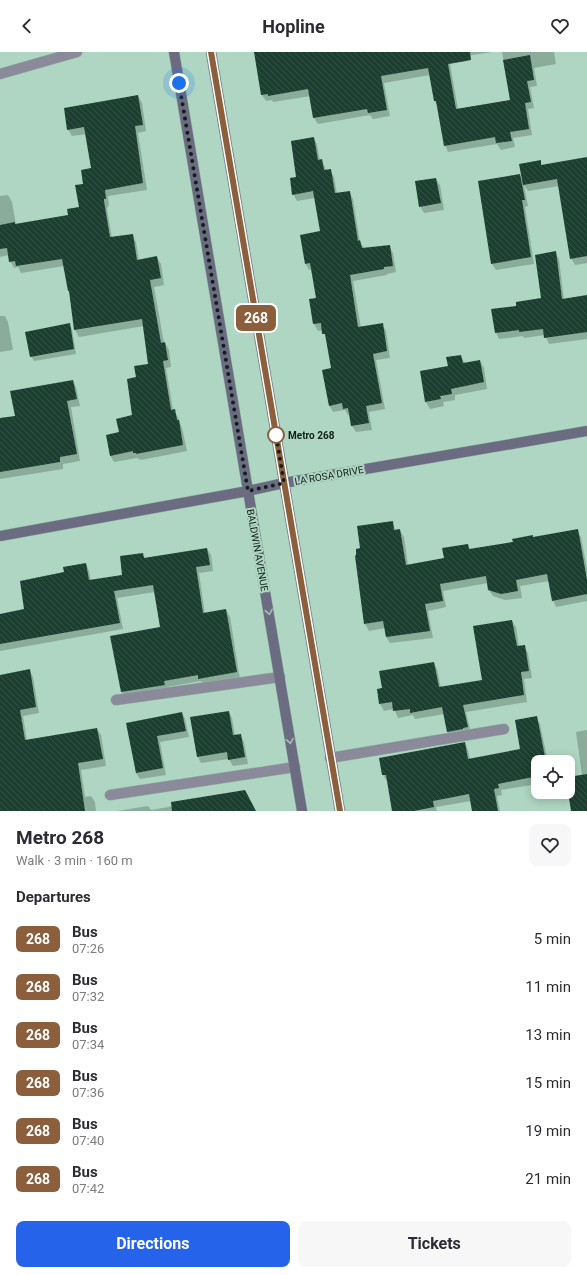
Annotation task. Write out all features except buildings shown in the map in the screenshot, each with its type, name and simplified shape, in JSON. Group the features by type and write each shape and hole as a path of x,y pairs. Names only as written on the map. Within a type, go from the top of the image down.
{"main road":[{"name":"BALDWIN AVENUE","path":"174,52 302,811"},
{"path":"211,52 340,811"},
{"name":"LA ROSA DRIVE","path":"0,536 248,491 284,483 587,431"}],"street":[{"path":"0,74 77,52"},
{"path":"116,700 280,676"},
{"path":"330,758 504,729"},
{"path":"110,795 295,766"}],"bus line":[{"name":"268","path":"211,52 340,811"}],"place":[{"name":"Metro 268","path":"276,435"}],"route":[{"path":"179,83 248,491 284,483 276,435"}]}
